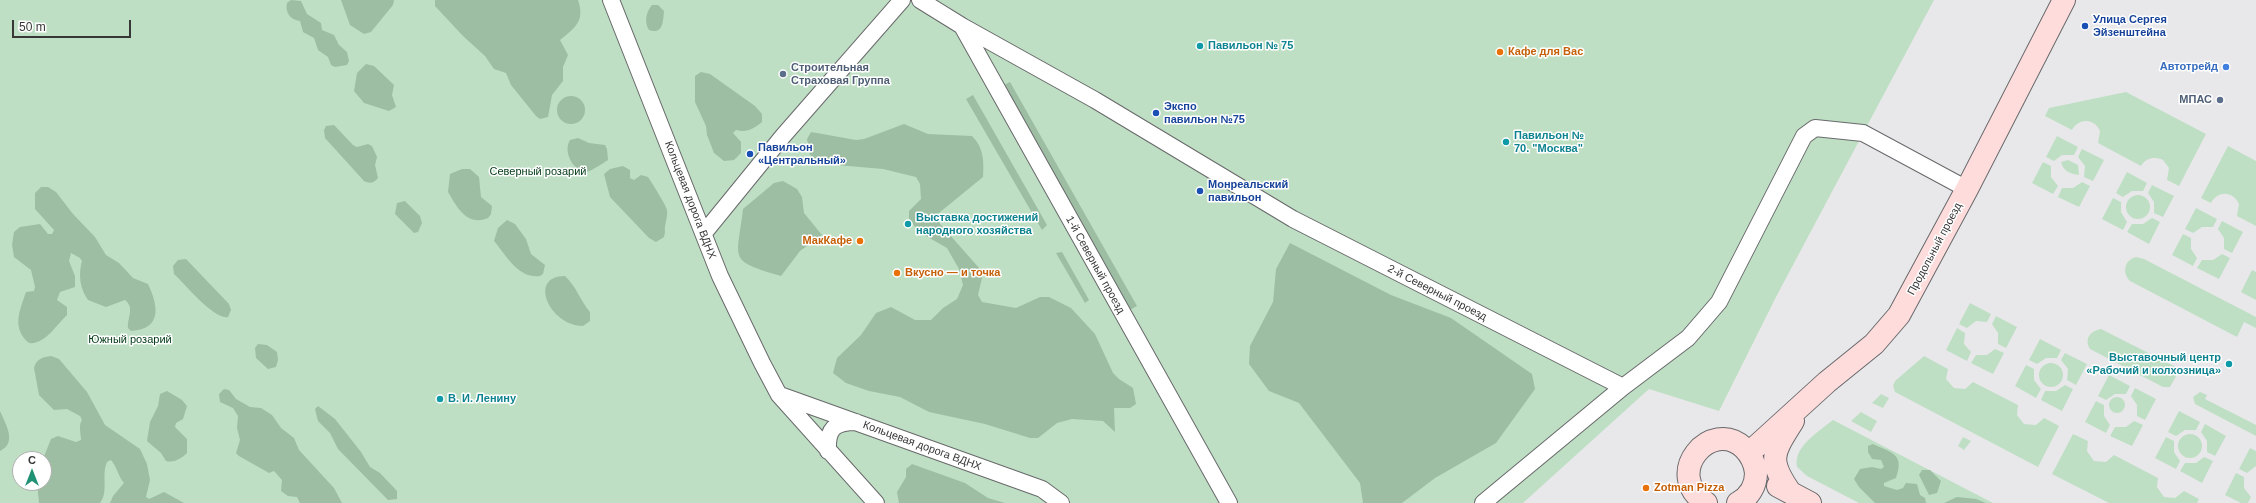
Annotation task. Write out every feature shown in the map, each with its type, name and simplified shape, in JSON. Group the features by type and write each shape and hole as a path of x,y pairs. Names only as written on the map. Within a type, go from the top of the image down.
{"main road":[{"name":"Продольный проезд","path":"1749,453 1806,400 1874,344 1899,315 1967,189 2064,0"},
{"path":"1790,492 1778,474 1774,464 1775,456 1778,446 1806,400"},
{"path":"1706,503 1693,491 1689,482 1690,463 1695,453 1703,445 1713,441 1723,440 1742,446 1753,460 1756,475 1749,501"},
{"path":"1756,475 1810,503"}],"street":[{"name":"Кольцевая дорога ВДНХ","path":"611,0 720,276 779,395 876,503"},
{"path":"704,234 783,136 902,0"},
{"name":"2-й Северный проезд","path":"920,0 962,26 1094,100 1252,196 1316,231 1623,387"},
{"name":"1-й Северный проезд","path":"962,26 1229,503"},
{"path":"1483,503 1623,387 1688,338 1719,302 1804,136 1815,128 1863,133 1967,189"},
{"name":"Кольцевая дорога ВДНХ","path":"779,395 1042,489 1061,503"},
{"path":"828,451 827,438 832,429 843,422 858,422"}],"green space":[{"name":"Выставка достижений народного хозяйства","path":"0,0 1934,0 1776,297 1719,411 1649,389 1523,503 0,503"},
{"path":"291,0 301,1 307,14 321,23 322,30 334,35 339,45 347,52 349,61 347,65 335,67 331,65 328,57 318,50 314,38 303,32 300,21 293,19 289,15 287,3"},
{"path":"341,0 394,0 393,5 371,32 364,34 350,25"},
{"path":"435,0 578,0 580,7 580,18 578,23 560,40 568,55 563,67 563,81 552,95 548,117 540,119 536,116 511,85 506,73 494,69 485,56 463,36 435,6"},
{"path":"652,5 658,5 664,11 660,29 657,31 649,30 647,27 647,14"},
{"path":"366,64 374,66 394,85 392,95 396,107 389,111 364,103 354,91 357,73"},
{"path":"701,72 710,74 755,106 762,114 762,122 756,127 747,131 736,130 733,133 741,142 741,153 734,160 724,161 714,153 707,135 706,126 695,102 695,76"},
{"path":"1010,82 1137,306 1128,311 1002,86"},
{"path":"2126,92 2206,134 2179,186 2167,180 2169,168 2163,160 2150,158 2141,166 2098,143 2100,131 2094,124 2086,121 2078,123 2072,130 2045,116 2049,108"},
{"path":"973,95 1047,225 1042,230 966,99"},
{"path":"571,96 581,100 585,110 581,120 571,124 561,120 557,110 561,100"},
{"path":"904,124 928,134 972,136 979,145 982,155 983,177 934,217 980,269 982,278 978,295 982,302 1016,308 1040,297 1049,297 1071,308 1095,334 1113,373 1133,388 1136,404 1130,408 1114,408 1115,432 1103,421 1072,419 1057,423 1038,438 1030,438 985,424 929,412 900,397 869,391 846,383 833,373 837,358 861,335 876,313 891,307 915,320 931,320 943,308 957,299 963,285 959,269 947,248 919,232 909,219 909,211 921,199 920,184 916,177 883,169 825,164 810,155 807,139 811,132 856,140 864,139"},
{"path":"334,125 353,145 357,147 368,144 372,146 377,157 375,165 378,178 375,181 370,183 364,181 325,138 324,130 326,126"},
{"path":"2057,136 2078,147 2074,155 2062,155 2054,161 2046,157"},
{"path":"578,138 589,143 605,145 608,160 587,172 581,171 573,164 568,154 568,144 570,140"},
{"path":"2228,146 2256,161 2256,226 2237,216 2239,204 2233,197 2221,194 2211,203 2201,198"},
{"path":"2082,149 2104,160 2093,181 2084,177 2085,166 2078,157"},
{"path":"2068,160 2078,165 2079,175 2070,173 2063,168 2061,162"},
{"path":"2043,162 2051,166 2051,177 2058,186 2053,194 2032,183"},
{"path":"623,166 630,170 630,178 634,180 641,175 648,177 666,207 667,216 664,237 656,242 649,238 610,197 604,174 610,169"},
{"path":"462,169 470,169 479,177 481,197 492,206 491,214 488,218 474,220 468,218 455,204 448,192 450,174"},
{"path":"2127,172 2147,183 2143,191 2132,191 2123,197 2116,193"},
{"path":"783,181 797,189 802,197 804,213 822,235 800,251 781,276 751,266 740,256 738,249 743,209 774,183"},
{"path":"2082,182 2090,186 2079,207 2058,197 2062,188 2073,188"},
{"path":"2152,185 2174,196 2163,217 2154,213 2154,202 2148,193"},
{"path":"41,187 48,187 56,192 73,214 95,237 106,255 119,263 133,278 148,284 154,300 155,308 153,321 149,326 131,331 128,328 130,306 125,300 106,307 88,300 80,282 82,261 80,258 71,253 69,261 75,276 75,287 60,292 57,300 67,307 67,315 50,334 40,341 29,343 23,337 20,331 18,319 26,292 34,291 35,287 31,270 14,257 12,245 14,232 20,227 40,224 48,234 52,234 54,230 35,209 35,193"},
{"path":"2138,195 2146,199 2150,207 2146,215 2138,219 2130,215 2126,207 2130,199"},
{"path":"2113,198 2121,202 2121,212 2127,222 2123,230 2102,219"},
{"path":"405,201 420,216 422,223 418,232 414,233 395,214 397,203"},
{"path":"2196,208 2217,219 2213,227 2202,227 2193,233 2185,229"},
{"path":"2152,218 2160,222 2149,244 2127,232 2132,224 2143,224"},
{"path":"507,220 515,224 526,239 531,254 545,265 543,274 540,276 525,274 519,270 513,265 494,241 498,228"},
{"path":"2222,221 2243,232 2232,253 2224,249 2224,238 2218,229"},
{"path":"2183,234 2191,238 2191,249 2197,258 2193,266 2172,255"},
{"path":"1290,243 1391,295 1451,318 1532,374 1535,389 1496,443 1435,478 1402,503 1363,503 1360,483 1299,403 1269,391 1249,364 1250,346 1273,302 1276,269"},
{"path":"1062,252 1089,300 1085,303 1056,253"},
{"path":"2222,254 2230,258 2219,279 2197,268 2202,260 2213,260"},
{"path":"2136,257 2144,259 2256,317 2256,328 2244,322 2237,337 2130,281 2127,278 2125,271 2126,267 2129,261"},
{"path":"186,259 229,304 231,310 228,317 215,313 174,274 173,266 178,260"},
{"path":"2252,270 2256,272 2256,300 2241,292"},
{"path":"565,276 590,312 590,321 583,326 571,324 561,318 547,301 545,292 547,284 554,278"},
{"path":"1970,303 1991,314 1987,322 1976,321 1967,328 1959,324"},
{"path":"1996,316 2017,327 2006,348 1998,344 1998,333 1992,324"},
{"path":"1957,328 1965,333 1964,344 1971,352 1967,361 1946,350"},
{"path":"2101,329 2180,369 2170,387 2163,387 2090,349 2088,345 2089,336"},
{"path":"2040,339 2061,350 2057,358 2046,358 2037,364 2029,360"},
{"path":"258,344 267,345 277,352 278,360 276,367 268,369 256,358 255,348"},
{"path":"1995,349 2004,353 1993,374 1971,363 1976,355 1987,355"},
{"path":"2065,353 2087,364 2076,385 2067,380 2068,369 2061,360"},
{"path":"51,356 59,359 87,392 105,425 140,449 147,464 150,480 146,497 149,499 164,492 184,503 110,503 113,496 124,483 111,460 107,462 105,467 105,489 103,499 100,503 39,503 38,491 52,491 52,451 46,451 51,439 58,436 76,442 81,440 80,427 82,420 80,416 67,409 54,410 39,395 34,368 36,362 45,357"},
{"path":"1924,356 1948,369 1946,379 1954,388 1965,389 1973,382 2018,405 2017,415 2024,424 2036,425 2044,418 2059,426 2038,467 1895,392 1893,386 1895,381"},
{"path":"2051,363 2059,367 2063,375 2059,383 2051,387 2043,383 2039,375 2043,367"},
{"path":"2026,365 2034,369 2034,380 2041,389 2036,398 2015,386"},
{"path":"2109,375 2130,386 2126,394 2115,394 2106,400 2098,396"},
{"path":"2065,385 2073,389 2062,411 2041,400 2045,391 2056,391"},
{"path":"2135,388 2156,399 2145,420 2137,416 2137,405 2131,396"},
{"path":"224,389 229,390 236,399 250,407 261,408 272,415 281,428 294,438 299,450 334,488 342,503 300,503 297,497 288,496 281,491 282,480 274,471 269,473 239,456 236,453 240,440 237,428 238,416 233,408 220,402 219,394"},
{"path":"167,391 182,400 187,406 183,419 176,423 175,427 187,439 187,453 175,461 166,461 161,453 147,441 150,422 158,406 160,394"},
{"path":"2200,392 2207,395 2205,399 2256,425 2256,436 2195,404 2193,397"},
{"path":"1881,394 1889,398 1883,408 1872,403"},
{"path":"2117,397 2124,402 2125,405 2120,412 2117,413 2110,408 2109,405 2114,398"},
{"path":"2096,401 2104,405 2104,416 2110,425 2106,433 2085,422"},
{"path":"318,406 335,419 361,452 370,467 380,473 397,491 397,499 388,500 338,449 330,433 318,421 315,409"},
{"path":"0,411 9,432 9,438 8,443 0,451"},
{"path":"2179,411 2200,422 2196,430 2185,430 2176,436 2168,432"},
{"path":"1861,412 1877,421 1871,432 1851,421"},
{"path":"1833,420 1993,503 1859,503 1807,476 1797,467 1799,452 1803,446 1815,434"},
{"path":"2134,421 2143,425 2132,446 2110,436 2115,427 2126,427"},
{"path":"2205,424 2226,436 2215,456 2207,452 2207,441 2201,432"},
{"path":"2073,434 2088,441 2087,451 2094,461 2106,462 2114,455 2158,478 2157,487 2164,497 2175,498 2184,491 2199,499 2197,503 2109,503 2052,474"},
{"path":"2190,434 2198,438 2202,446 2198,454 2190,458 2182,454 2178,446 2182,438"},
{"path":"1963,437 1971,441 1964,450 1958,446"},
{"path":"2166,437 2174,441 2174,452 2180,461 2176,469 2155,458"},
{"path":"1873,444 1891,452 1895,455 1899,463 1896,478 1884,483 1884,486 1897,490 1903,488 1906,483 1917,484 1920,495 1925,498 1926,503 1875,503 1859,487 1854,479 1860,469 1872,467 1881,469 1884,467 1881,460 1872,459 1868,452 1868,446"},
{"path":"2250,448 2256,451 2256,466 2247,473 2239,469"},
{"path":"2204,457 2213,461 2202,483 2180,471 2185,463 2196,463"},
{"path":"912,464 965,483 988,498 1005,503 899,503 897,492 906,477 906,469"},
{"path":"1922,470 1930,470 1941,481 1937,493 1929,495 1919,475"},
{"path":"2236,473 2244,477 2244,488 2251,497 2248,503 2241,503 2225,495"},
{"path":"1957,497 1976,499 1986,503 1944,503"}],"place":[{"name":"Улица Сергея Эйзенштейна","path":"2085,26"},
{"name":"Павильон № 75","path":"1200,46"},
{"name":"Кафе для Вас","path":"1500,52"},
{"name":"Автотрейд","path":"2226,67"},
{"name":"Строительная Страховая Группа","path":"783,74"},
{"name":"МПАС","path":"2220,100"},
{"name":"Экспо павильон №75","path":"1156,113"},
{"name":"Павильон № 70. \"Москва\"","path":"1506,142"},
{"name":"Павильон «Центральный»","path":"750,154"},
{"name":"Монреальский павильон","path":"1200,191"},
{"name":"Выставка достижений народного хозяйства","path":"908,224"},
{"name":"МакКафе","path":"860,241"},
{"name":"Вкусно — и точка","path":"897,273"},
{"name":"Выставочный центр «Рабочий и колхозница»","path":"2229,364"},
{"name":"В. И. Ленину","path":"440,399"},
{"name":"Zotman Pizza","path":"1646,488"}],"park label":[{"name":"Северный розарий","path":"538,172"},
{"name":"Южный розарий","path":"130,340"}]}
